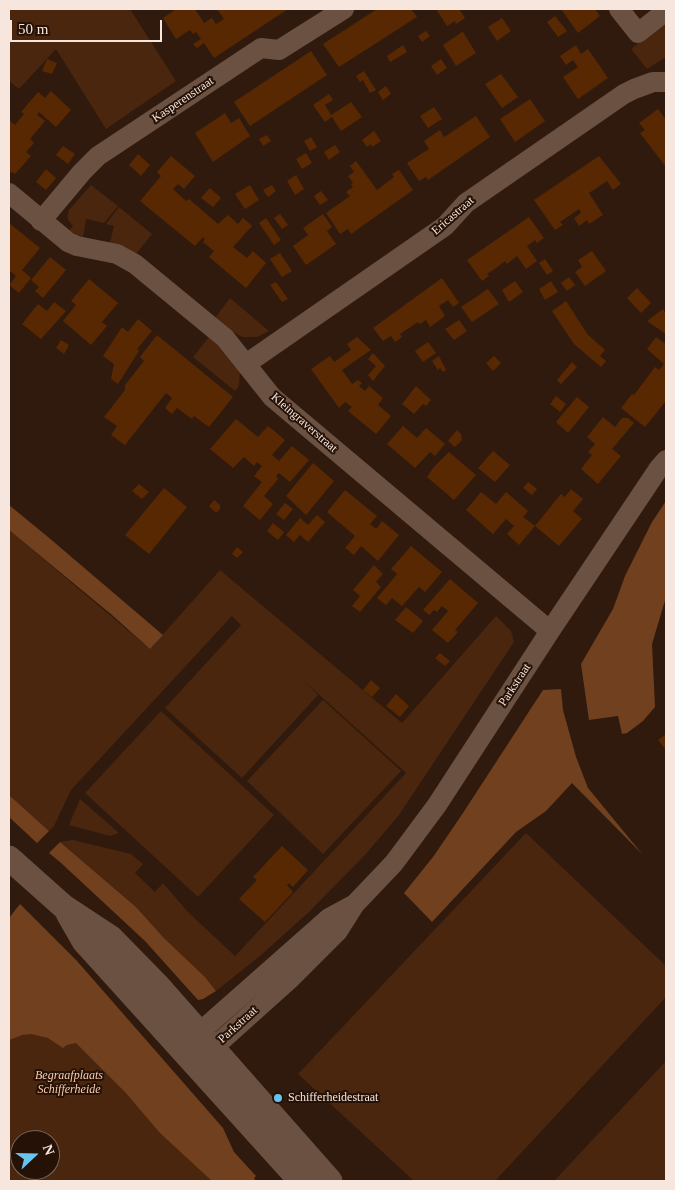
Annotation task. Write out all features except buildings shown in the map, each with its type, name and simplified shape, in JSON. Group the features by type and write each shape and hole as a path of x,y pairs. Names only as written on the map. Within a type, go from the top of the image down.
{"street":[{"name":"Kasperenstraat","path":"41,221 98,156 261,48 279,50 344,9"},
{"path":"619,9 638,33 666,11"},
{"name":"Ericastraat","path":"246,364 445,226 466,203 624,94 653,82 666,82"},
{"name":"Kleingraverstraat","path":"9,193 60,237 77,246 117,254 135,264 225,338 272,397 550,631"},
{"name":"Parkstraat","path":"189,1058 206,1040 291,978 338,931 355,904 394,863 437,805 550,631 666,460"},
{"path":"9,858 64,907 111,938 158,986 330,1181"},
{"path":"64,907 84,941 300,1181"}],"green space":[{"path":"9,9 130,9 176,81 106,129 56,49 19,89 9,81"},
{"path":"666,22 666,57 647,69 631,49"},
{"path":"91,185 118,206 104,223 86,219 83,237 69,231 73,226 68,220 68,214 69,210"},
{"path":"119,207 152,234 136,254 124,247 110,243 114,226 106,224"},
{"path":"230,298 269,331 257,337 243,337 231,331 215,318"},
{"path":"209,337 225,350 240,370 239,386 235,391 193,357"},
{"path":"9,530 150,649 220,570 402,723 496,616 511,631 514,642 399,815 365,855 309,912 260,956 216,991 205,977 164,938 136,907 60,842 73,840 131,854 143,864 135,873 155,892 163,883 188,912 235,956 406,773 303,680 318,695 242,778 165,708 241,625 232,616 71,790 54,826 49,831 9,795"},
{"path":"323,700 401,771 323,854 247,781"},
{"path":"161,711 274,815 198,897 85,793"},
{"path":"80,799 119,833 110,836 69,825"},
{"path":"526,833 666,966 666,997 495,1181 414,1181 298,1074"},
{"name":"Begraafplaats Schifferheide","path":"9,969 233,1181 9,1181"},
{"path":"666,1061 666,1181 554,1181"}],"shaded area":[{"path":"666,501 666,597 652,644 655,707 643,721 627,733 622,734 618,716 589,720 581,664 613,609 625,576 652,522"},
{"path":"9,505 163,635 150,649 9,530"},
{"path":"561,689 563,710 576,757 588,788 643,855 572,783 546,811 516,832 432,922 404,893 433,857 543,690"},
{"path":"9,795 49,831 37,843 9,817"},
{"path":"60,842 136,907 164,938 205,977 216,991 198,1000 145,941 49,853"},
{"path":"20,904 77,961 223,1128 234,1152 256,1176 254,1178 256,1181 212,1181 160,1133 125,1092 76,1043 63,1048 48,1038 31,1034 9,1040 9,918"}],"place":[{"name":"Schifferheidestraat","path":"278,1098"}]}
